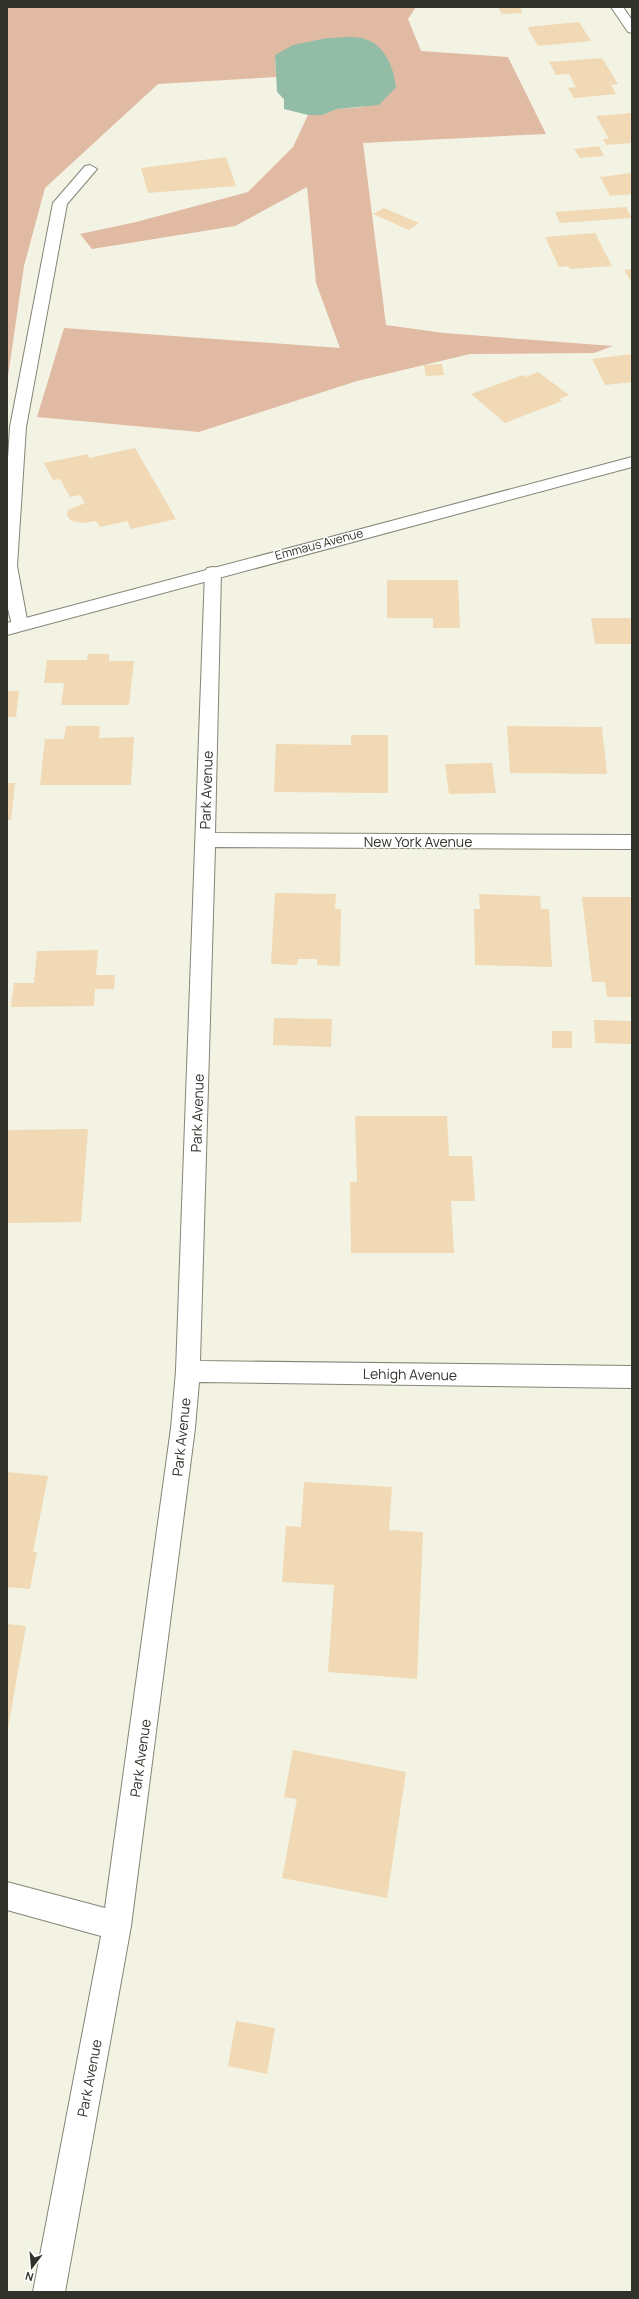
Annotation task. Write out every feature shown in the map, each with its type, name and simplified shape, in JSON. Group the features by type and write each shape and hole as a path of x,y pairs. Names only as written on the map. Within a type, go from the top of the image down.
{"street":[{"path":"617,7 632,29"},
{"path":"13,627 9,566 18,427 60,203 90,169"},
{"name":"Emmaus Avenue","path":"13,627 214,572 632,462"},
{"name":"Park Avenue","path":"49,2292 117,1926 181,1443 188,1371 204,840 214,572"},
{"name":"New York Avenue","path":"204,840 632,842"},
{"name":"Lehigh Avenue","path":"188,1371 632,1377"},
{"path":"7,1896 117,1926"}],"shaded area":[{"path":"7,7 416,7 408,19 421,51 508,57 546,134 363,143 386,325 444,333 613,346 594,353 470,354 357,381 199,432 37,417 64,328 340,348 316,283 307,187 235,226 92,249 80,234 136,222 248,192 293,147 308,115 323,115 337,109 364,107 275,55 276,77 158,84 45,188 24,266 7,383"},
{"path":"351,37 365,39 378,46 383,52 391,65 396,87 379,105 337,109 323,115 308,115 284,109 284,99 277,92 275,55 293,45 327,38"}],"building":[{"path":"498,7 520,7 523,13 502,14"},
{"path":"579,22 591,41 538,46 527,27"},
{"path":"602,58 618,84 611,85 616,94 574,98 568,88 576,87 569,74 556,75 549,62"},
{"path":"632,113 632,143 606,145 603,139 609,139 596,116"},
{"path":"599,146 604,156 580,158 574,149"},
{"path":"226,157 236,186 148,193 141,168"},
{"path":"632,173 632,194 610,196 600,177"},
{"path":"626,207 632,218 560,223 555,212"},
{"path":"384,208 419,223 409,230 373,214"},
{"path":"595,233 612,266 570,269 568,266 559,267 545,237"},
{"path":"632,269 632,280 630,280 624,270"},
{"path":"632,354 632,382 605,385 592,359"},
{"path":"442,364 444,375 426,376 424,365"},
{"path":"538,372 569,395 559,399 562,401 505,423 471,394 523,375 526,377"},
{"path":"135,448 176,519 131,529 127,521 100,527 96,521 82,523 70,520 67,515 68,510 85,503 80,495 70,497 60,479 53,480 44,463 88,454 89,458"},
{"path":"387,580 458,580 460,628 433,628 433,618 387,618"},
{"path":"591,618 632,618 632,644 595,644"},
{"path":"88,654 109,654 109,661 134,661 129,705 61,705 64,683 44,683 47,660 87,660"},
{"path":"7,691 19,691 16,717 7,717"},
{"path":"66,726 100,726 99,738 134,737 131,785 40,785 45,739 64,739"},
{"path":"507,726 602,727 607,774 510,773"},
{"path":"351,735 388,735 388,793 274,792 276,744 351,745"},
{"path":"492,763 496,793 449,794 445,764"},
{"path":"7,783 15,783 11,820 7,820"},
{"path":"275,893 336,894 335,909 341,909 340,966 317,965 317,959 298,959 297,965 271,964"},
{"path":"479,894 540,896 541,909 549,909 552,967 475,965 474,909 480,909"},
{"path":"582,897 632,897 632,997 607,997 605,982 592,982"},
{"path":"98,950 96,975 115,975 114,989 95,989 94,1006 11,1007 14,983 34,983 37,951"},
{"path":"274,1018 332,1019 331,1047 273,1045"},
{"path":"594,1020 632,1021 632,1044 595,1043"},
{"path":"552,1031 572,1031 572,1048 552,1048"},
{"path":"355,1116 447,1116 449,1156 472,1156 475,1201 451,1201 454,1253 351,1253 350,1182 357,1182"},
{"path":"88,1129 81,1222 7,1223 7,1130"},
{"path":"7,1472 48,1476 33,1552 37,1552 30,1589 7,1587"},
{"path":"304,1482 392,1487 389,1530 423,1532 417,1679 328,1672 334,1585 282,1582 286,1526 301,1527"},
{"path":"7,1624 26,1626 8,1728 7,1728"},
{"path":"293,1750 406,1772 387,1898 282,1878 297,1799 284,1797"},
{"path":"236,2021 275,2028 267,2074 228,2066"}]}
